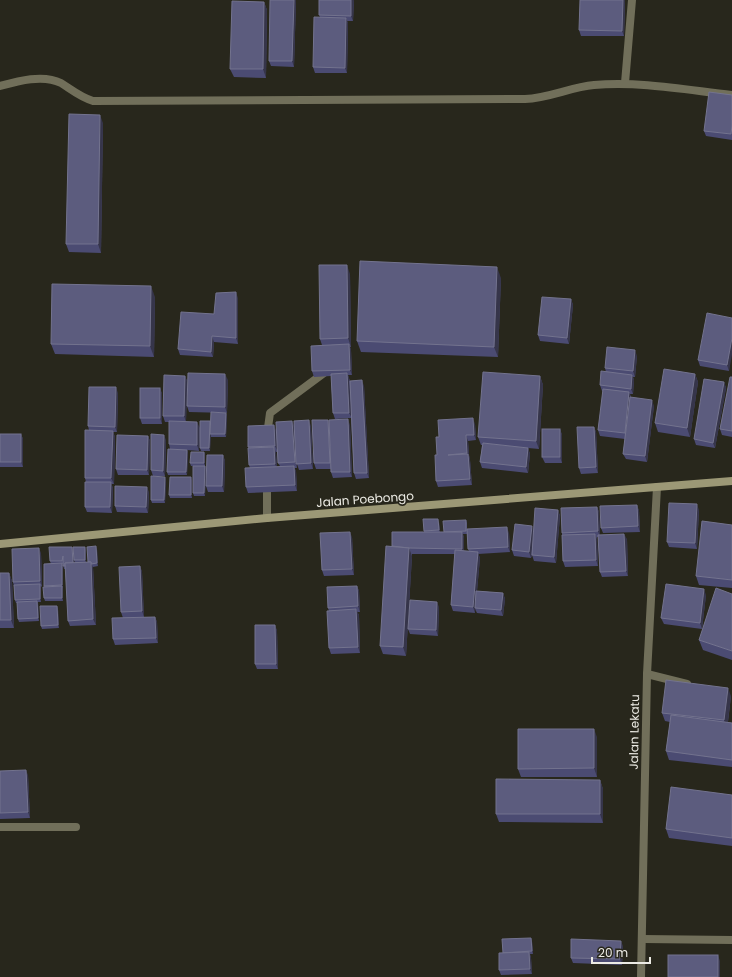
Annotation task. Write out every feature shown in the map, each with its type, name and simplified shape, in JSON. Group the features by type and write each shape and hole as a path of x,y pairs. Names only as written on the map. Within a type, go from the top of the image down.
{"main road":[{"name":"Jalan Poebongo","path":"0,544 267,518 732,481"}],"street":[{"path":"625,83 632,0"},
{"path":"0,86 25,80 46,79 59,82 78,95 93,101 525,100 540,98 592,85 625,83 732,95"},
{"path":"267,447 268,420 270,413 335,364"},
{"path":"267,471 267,518"},
{"name":"Jalan Lekatu","path":"641,977 647,674 657,488"},
{"path":"647,674 699,687"},
{"path":"0,827 76,827"},
{"path":"642,939 732,940"}],"building":[{"path":"270,0 294,0 292,61 269,61"},
{"path":"319,0 351,0 351,16 319,15"},
{"path":"580,0 623,0 622,31 579,30"},
{"path":"232,1 264,2 263,69 230,69"},
{"path":"314,17 346,18 345,68 313,67"},
{"path":"709,92 732,95 731,134 704,131"},
{"path":"69,114 100,115 98,244 66,244"},
{"path":"360,261 497,267 494,347 357,341"},
{"path":"319,265 347,265 348,338 320,339"},
{"path":"52,284 151,286 150,346 51,344"},
{"path":"236,292 236,338 212,336 211,352 178,349 181,312 214,314 216,293"},
{"path":"542,297 571,299 567,338 538,335"},
{"path":"707,313 732,318 732,338 727,365 698,360"},
{"path":"349,344 350,370 312,371 311,346"},
{"path":"607,347 635,350 633,371 605,368"},
{"path":"664,369 695,374 687,428 655,423"},
{"path":"601,371 632,375 631,389 600,385"},
{"path":"483,372 540,376 536,441 478,437"},
{"path":"188,373 225,374 225,407 187,406"},
{"path":"347,373 349,413 333,413 331,374"},
{"path":"164,375 185,376 184,416 163,416"},
{"path":"730,377 732,377 732,431 720,429"},
{"path":"704,379 724,382 713,443 694,439"},
{"path":"362,380 367,473 354,473 350,381"},
{"path":"89,387 116,387 115,427 88,426"},
{"path":"140,388 160,388 160,418 140,418"},
{"path":"603,389 629,392 625,433 598,430"},
{"path":"630,397 652,400 645,456 623,454"},
{"path":"211,412 226,413 225,434 210,434"},
{"path":"473,418 474,435 466,435 467,453 448,455 468,454 470,479 436,481 435,455 437,455 436,437 439,437 438,420"},
{"path":"348,419 350,472 331,472 329,420"},
{"path":"309,420 311,463 296,464 294,421"},
{"path":"312,420 328,420 330,463 314,463"},
{"path":"169,421 197,422 197,445 169,444"},
{"path":"200,421 210,421 209,448 200,448"},
{"path":"292,421 295,462 278,463 276,422"},
{"path":"274,425 275,446 248,447 248,426"},
{"path":"577,427 594,427 596,467 579,468"},
{"path":"542,429 560,429 560,457 542,457"},
{"path":"85,430 113,431 111,478 85,478"},
{"path":"0,434 21,434 21,462 0,462"},
{"path":"151,434 164,435 163,471 151,470"},
{"path":"117,435 148,436 147,470 116,469"},
{"path":"483,443 528,448 526,467 480,462"},
{"path":"274,447 275,464 249,465 248,448"},
{"path":"168,449 187,450 186,472 167,472"},
{"path":"191,452 204,452 204,463 190,463"},
{"path":"207,455 223,455 222,486 206,486"},
{"path":"193,466 205,466 204,493 193,493"},
{"path":"294,466 295,485 246,487 245,468"},
{"path":"151,476 165,477 164,500 151,500"},
{"path":"170,477 191,477 191,495 169,495"},
{"path":"85,482 111,482 110,507 85,507"},
{"path":"115,486 147,487 146,507 115,506"},
{"path":"669,503 697,504 695,543 667,542"},
{"path":"637,505 638,526 601,528 600,506"},
{"path":"597,507 598,531 562,533 561,508"},
{"path":"535,508 558,510 554,557 532,555"},
{"path":"423,519 438,519 439,530 424,531"},
{"path":"466,520 466,531 444,532 443,521"},
{"path":"702,521 732,525 732,580 696,576"},
{"path":"515,524 532,526 529,552 512,550"},
{"path":"507,527 508,547 468,549 467,529"},
{"path":"350,532 352,569 322,570 320,533"},
{"path":"392,532 462,532 462,549 409,548 392,546"},
{"path":"595,534 596,560 563,561 562,535"},
{"path":"624,534 626,571 600,572 598,535"},
{"path":"96,546 97,563 91,564 91,562 88,562 87,547"},
{"path":"386,546 409,548 403,647 380,646"},
{"path":"49,547 72,547 73,563 65,563 65,566 63,566 63,556 62,561 50,561"},
{"path":"73,547 85,547 85,560 74,560"},
{"path":"39,548 40,581 13,582 12,549"},
{"path":"455,550 478,552 473,607 451,605"},
{"path":"91,562 93,619 68,621 65,563"},
{"path":"62,563 62,585 44,586 44,564"},
{"path":"140,566 142,611 121,612 119,567"},
{"path":"0,573 9,573 11,620 0,620"},
{"path":"40,584 40,599 15,600 14,585"},
{"path":"666,584 704,589 700,623 661,618"},
{"path":"62,586 62,598 44,598 43,587"},
{"path":"357,586 358,606 328,608 327,587"},
{"path":"716,588 732,594 732,651 699,640"},
{"path":"476,591 503,593 501,610 475,608"},
{"path":"410,600 437,602 436,630 408,629"},
{"path":"37,601 38,618 18,619 17,602"},
{"path":"40,606 57,606 58,625 41,626"},
{"path":"356,609 358,647 329,648 327,611"},
{"path":"155,617 156,638 113,639 112,618"},
{"path":"255,625 275,625 276,664 255,664"},
{"path":"666,680 728,688 724,720 662,713"},
{"path":"671,715 732,723 732,760 666,751"},
{"path":"518,729 594,729 594,768 518,769"},
{"path":"26,770 28,812 0,813 0,771"},
{"path":"496,779 600,780 600,814 496,814"},
{"path":"671,787 732,795 732,838 666,829"},
{"path":"531,938 532,951 503,953 502,939"},
{"path":"571,939 621,941 620,959 571,958"},
{"path":"529,952 530,969 499,970 499,953"},
{"path":"668,955 718,955 718,977 668,977"}]}
